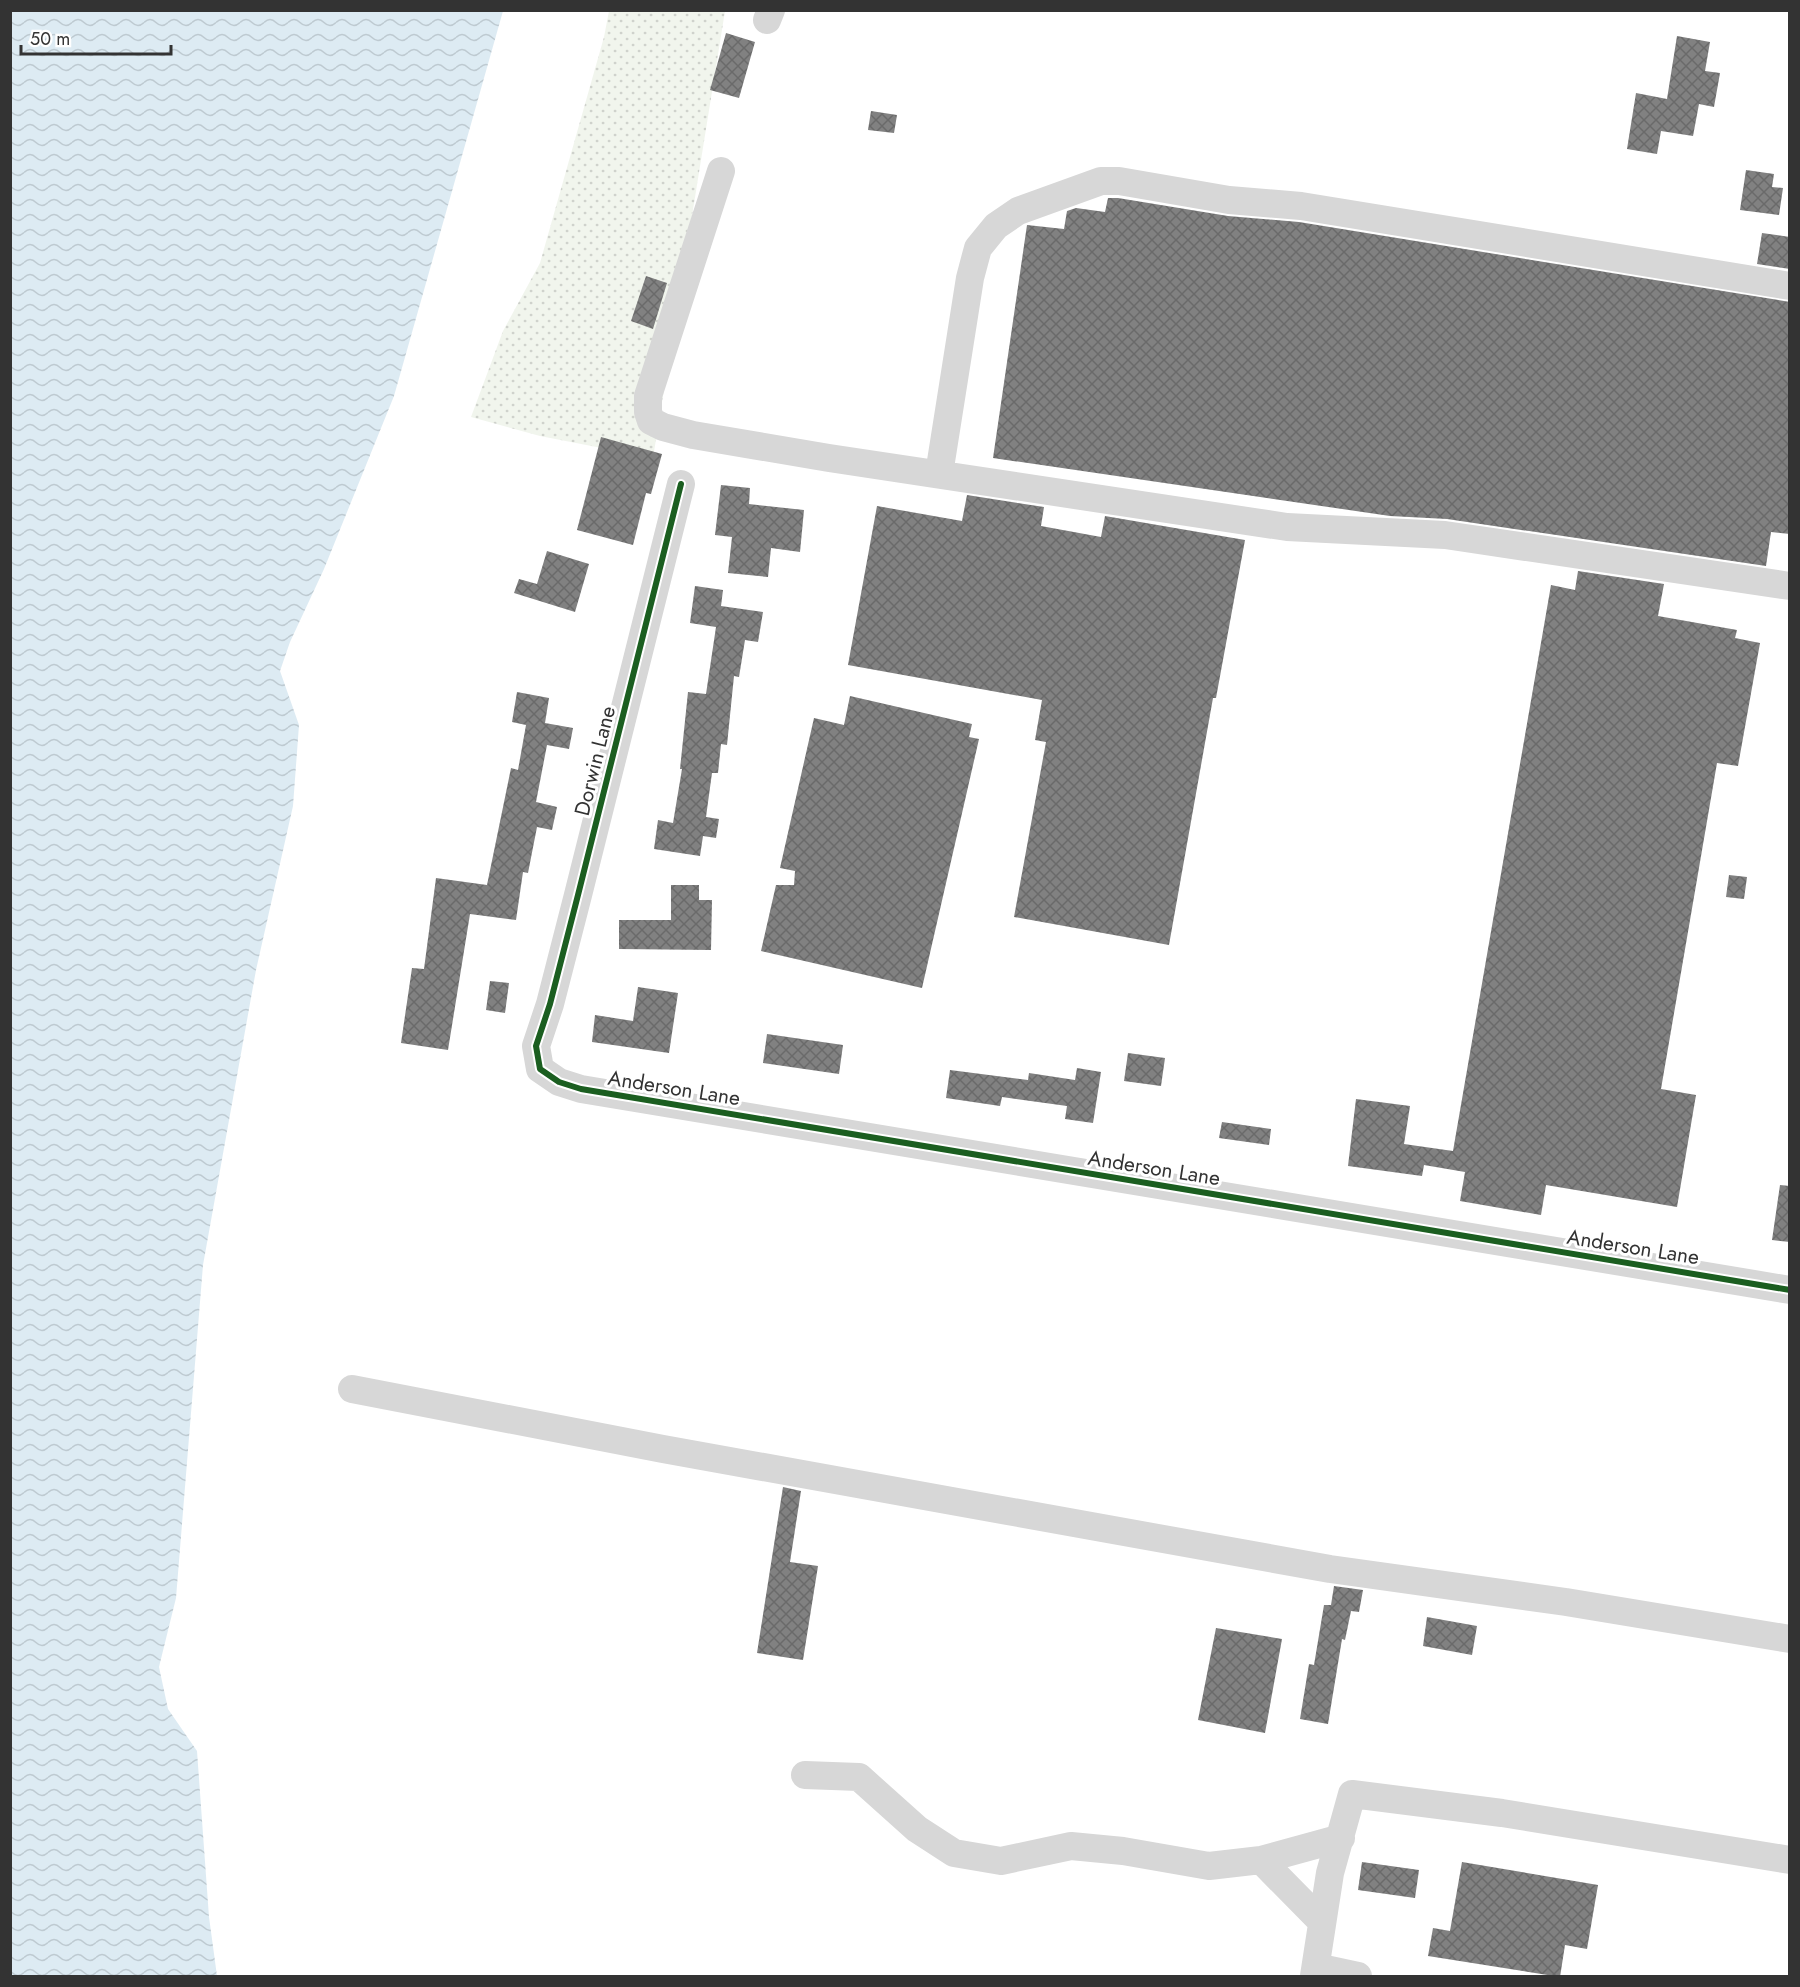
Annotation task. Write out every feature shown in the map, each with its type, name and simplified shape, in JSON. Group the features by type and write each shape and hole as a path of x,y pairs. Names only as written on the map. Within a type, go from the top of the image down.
{"street":[{"path":"721,171 648,396 648,412 651,421 663,427 693,435 1287,527 1445,535 1790,586"},
{"path":"939,474 970,278 978,248 996,226 1018,211 1101,181 1119,180 1229,200 1301,206 1790,286"},
{"name":"Dorwin Lane","path":"536,1046 550,1004 681,484"},
{"name":"Anderson Lane","path":"536,1046 540,1069 559,1082 581,1089 1790,1290"},
{"path":"352,1389 674,1451 1330,1569 1566,1602 1790,1639"},
{"path":"805,1775 860,1777 917,1829 954,1853 1001,1861 1071,1846 1123,1851 1209,1866 1261,1860 1341,1838"},
{"path":"1358,1977 1315,1972 1330,1873 1352,1794 1502,1813 1790,1860"},
{"path":"1261,1860 1323,1922"}],"shaded area":[{"path":"609,11 725,11 653,458 540,436 471,417 503,331 540,263 604,37"}],"water":[{"path":"11,10 503,11 394,396 324,569 290,642 280,671 299,725 293,806 256,970 203,1265 176,1598 159,1667 168,1709 197,1751 209,1917 217,1976 11,1976"}],"building":[{"path":"726,33 755,42 739,98 710,90"},
{"path":"1677,36 1710,42 1705,71 1720,73 1714,107 1699,104 1693,136 1661,131 1657,154 1627,149 1636,93 1667,99"},
{"path":"871,111 897,115 894,133 868,130"},
{"path":"1746,170 1774,174 1772,187 1783,188 1779,215 1740,210"},
{"path":"1108,198 1228,216 1299,222 1790,302 1790,534 1771,532 1766,566 1447,519 1390,516 993,458 1027,225 1064,229 1067,211 1076,208 1105,212"},
{"path":"1762,233 1790,237 1790,269 1757,264"},
{"path":"646,276 667,283 653,329 631,321"},
{"path":"601,437 662,454 651,494 646,493 633,545 577,530"},
{"path":"721,485 750,488 749,504 804,510 800,552 771,548 768,577 728,573 732,537 715,535"},
{"path":"967,495 1044,507 1041,526 1101,537 1105,516 1245,540 1216,698 1213,698 1169,945 1014,917 1046,742 1035,740 1042,700 848,665 877,506 962,521"},
{"path":"547,551 589,564 575,612 514,593 519,579 537,584"},
{"path":"1578,571 1664,584 1658,616 1737,630 1735,638 1760,643 1738,766 1717,763 1661,1089 1696,1095 1677,1207 1546,1185 1541,1215 1460,1201 1465,1172 1424,1165 1422,1176 1348,1166 1356,1099 1410,1106 1404,1144 1453,1151 1551,585 1575,590"},
{"path":"695,586 723,590 721,606 763,612 758,642 745,640 739,677 734,676 727,745 721,744 718,773 712,773 706,817 719,819 716,838 703,836 700,856 654,849 658,820 673,823 682,769 680,769 688,692 706,694 716,627 690,623"},
{"path":"517,692 549,698 545,723 573,728 569,749 547,745 536,802 557,807 552,830 537,827 528,873 523,872 516,920 470,914 448,1050 401,1043 412,968 424,969 436,878 487,885 511,768 518,770 526,725 512,722"},
{"path":"850,696 972,724 969,737 979,739 922,988 761,951 776,885 794,885 795,871 780,868 814,718 844,725"},
{"path":"1729,875 1747,877 1744,899 1726,897"},
{"path":"671,885 699,885 699,900 712,900 711,950 619,949 619,920 671,920"},
{"path":"490,981 509,983 505,1013 486,1010"},
{"path":"638,987 678,993 669,1053 592,1042 595,1015 633,1021"},
{"path":"767,1034 843,1045 839,1074 763,1063"},
{"path":"1128,1053 1165,1058 1161,1086 1124,1081"},
{"path":"1077,1068 1101,1072 1093,1123 1065,1119 1067,1106 1002,1097 1000,1106 946,1098 950,1070 1028,1080 1029,1073 1075,1080"},
{"path":"1222,1122 1271,1129 1269,1145 1219,1138"},
{"path":"1780,1185 1790,1186 1790,1242 1772,1240"},
{"path":"783,1487 801,1491 790,1562 818,1566 803,1660 757,1653"},
{"path":"1334,1586 1363,1590 1359,1612 1351,1611 1345,1640 1342,1639 1328,1724 1300,1719 1309,1664 1314,1665 1324,1605 1331,1605"},
{"path":"1427,1617 1477,1626 1472,1655 1423,1646"},
{"path":"1216,1628 1282,1639 1265,1733 1198,1720"},
{"path":"1362,1862 1419,1870 1415,1898 1358,1890"},
{"path":"1462,1862 1598,1885 1587,1949 1565,1945 1560,1977 1428,1956 1433,1928 1450,1931"}],"cycle path":[{"path":"681,484 550,1004 536,1046 540,1069 559,1082 581,1089 1790,1290"}]}
